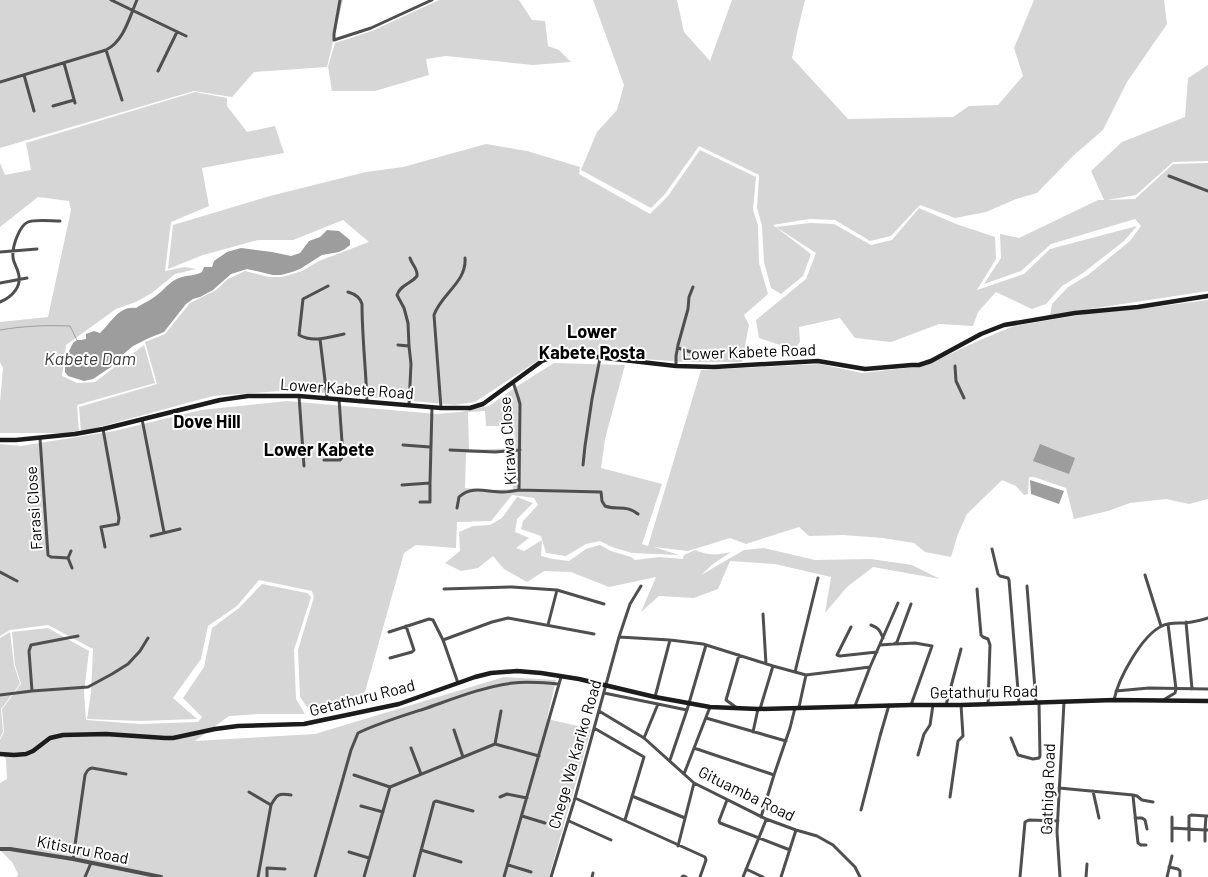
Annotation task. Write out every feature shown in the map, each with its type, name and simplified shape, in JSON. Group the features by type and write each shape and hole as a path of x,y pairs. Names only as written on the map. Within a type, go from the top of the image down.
{"main road":[{"name":"Lower Kabete Road","path":"0,440 75,434 227,399 248,396 299,396 441,408 470,408 487,401 542,361 551,357 600,358 676,366 724,367 818,361 865,369 919,365 931,361 981,334 1004,325 1075,313 1138,307 1208,296"},
{"name":"Getathuru Road","path":"0,754 26,754 50,738 63,735 106,734 173,738 238,726 304,724 399,704 491,673 512,671 540,673 595,682 606,686 710,707 759,709 1114,700 1208,701"}],"street":[{"path":"111,0 186,36"},
{"path":"0,81 112,47 119,40 137,0"},
{"path":"340,0 334,40 371,28 432,0"},
{"path":"158,71 177,32"},
{"path":"106,50 122,100"},
{"path":"53,106 75,101 64,63"},
{"path":"24,75 34,112"},
{"path":"1169,176 1208,191"},
{"path":"0,302 13,295 18,285 19,273 13,258 13,252 20,229 30,221 60,221"},
{"path":"0,252 37,249"},
{"path":"409,405 411,364 408,323 404,308 397,295 401,287 417,276 417,271 410,258"},
{"path":"441,408 434,315 465,269 466,258"},
{"path":"0,283 27,278"},
{"path":"328,286 304,298 299,335 304,338 320,340 344,334"},
{"path":"676,366 676,356 693,287"},
{"path":"348,292 361,300 362,304 367,402"},
{"path":"320,340 327,398"},
{"path":"398,345 409,346"},
{"path":"678,348 691,352"},
{"path":"583,465 600,358"},
{"path":"955,366 956,381 964,398"},
{"name":"Kirawa Close","path":"513,382 520,404 519,490 601,492 602,501 605,506 629,508 638,514"},
{"path":"299,396 304,466"},
{"path":"324,460 340,460 343,456 339,399"},
{"path":"420,502 430,502 432,407"},
{"path":"142,419 164,532"},
{"path":"103,429 119,518 118,524 101,527 105,547"},
{"name":"Farasi Close","path":"40,438 48,555 51,557 68,558"},
{"path":"403,445 430,448"},
{"path":"450,450 495,452 520,450"},
{"path":"402,485 430,484"},
{"path":"457,508 459,497 464,492 471,490 504,492 519,490"},
{"path":"151,536 180,529"},
{"path":"992,549 998,574 1009,580 1019,702"},
{"path":"72,551 68,558 72,568"},
{"path":"0,572 17,581"},
{"path":"1145,575 1162,626"},
{"path":"796,672 818,578"},
{"name":"Chege Wa Kariko Road","path":"552,877 619,637 630,604 640,586"},
{"path":"1011,738 1020,757 1039,758 1038,702 1027,586"},
{"path":"444,589 512,587 557,590 604,604"},
{"path":"977,589 982,635 988,640 990,645 988,704"},
{"path":"548,625 557,590"},
{"path":"855,706 898,604"},
{"path":"895,644 911,604"},
{"path":"764,614 766,664"},
{"path":"443,640 508,618 594,634"},
{"path":"1114,700 1127,668 1147,638 1162,626 1168,624 1200,621 1208,618"},
{"path":"389,632 431,619 443,640 458,683"},
{"path":"1186,622 1192,689"},
{"path":"1164,700 1175,693 1176,689 1168,624"},
{"path":"870,625 880,630 883,639"},
{"path":"390,658 414,651 406,626"},
{"path":"851,627 837,655 877,652"},
{"path":"32,691 29,651 31,645 78,636"},
{"path":"619,637 670,640 706,645 766,664 806,674 870,667"},
{"path":"0,695 88,687 128,664 140,651 148,638"},
{"path":"655,696 670,640"},
{"path":"880,645 915,643 932,646 911,705"},
{"path":"670,760 706,645"},
{"path":"946,705 961,649"},
{"path":"737,708 726,700 739,656"},
{"path":"753,732 773,666"},
{"path":"761,817 806,674"},
{"path":"504,877 561,676"},
{"path":"315,877 351,750 358,733 407,714 495,686 514,683 559,684"},
{"path":"1116,692 1149,688 1208,689"},
{"path":"604,693 686,710"},
{"name":"Gathiga Road","path":"1060,877 1058,822 1064,701"},
{"path":"644,738 658,704"},
{"path":"918,755 924,734 930,726 933,705"},
{"path":"950,797 958,741 963,736 961,705"},
{"path":"861,810 889,706"},
{"path":"684,774 710,707"},
{"path":"495,744 501,711"},
{"name":"Gituamba Road","path":"598,711 644,738 694,783 766,820 817,836 832,845 854,867 860,877"},
{"path":"706,718 786,741"},
{"path":"594,728 643,756 625,820"},
{"path":"454,730 464,757"},
{"path":"354,775 390,787 495,744 539,756"},
{"path":"412,748 421,774"},
{"path":"694,748 774,775"},
{"path":"73,859 87,771 92,768 126,774"},
{"path":"678,846 694,783"},
{"path":"364,877 390,787"},
{"path":"1059,788 1133,795 1142,800 1153,802"},
{"path":"1093,791 1099,818"},
{"path":"249,792 271,805"},
{"path":"258,877 271,805 275,797 281,794 291,794"},
{"path":"500,797 507,794 527,798"},
{"path":"1133,795 1138,843 1146,845"},
{"path":"632,796 685,818"},
{"path":"575,798 706,859 700,877"},
{"path":"726,800 720,823 790,850"},
{"path":"414,877 434,802 473,812"},
{"path":"361,806 383,812"},
{"path":"522,816 545,823"},
{"path":"1189,840 1189,816 1207,816 1207,830 1204,841"},
{"path":"1172,817 1172,841"},
{"path":"1135,818 1145,820 1147,829"},
{"path":"743,877 766,820"},
{"path":"1020,877 1025,822 1029,820 1058,822"},
{"path":"568,821 611,840"},
{"path":"1172,828 1207,830"},
{"path":"781,877 796,830"},
{"name":"Kitisuru Road","path":"0,849 91,862 161,877"},
{"path":"421,850 461,862"},
{"path":"349,852 369,858"},
{"path":"1167,877 1172,856"},
{"path":"84,877 91,862"},
{"path":"1086,864 1086,877"},
{"path":"508,865 531,872"},
{"path":"1169,867 1179,870 1180,876"},
{"path":"267,877 266,868 285,869"},
{"path":"746,869 763,877"},
{"path":"682,877 686,877"}],"shaded area":[{"path":"0,0 343,0 327,67 254,72 232,97 194,91 0,148"},
{"path":"439,0 519,0 532,20 545,21 548,46 559,50 571,62 533,65 446,56 426,59 429,75 375,91 332,91 328,66 335,43 372,31"},
{"path":"593,0 677,0 684,32 710,61 732,0 805,0 792,58 848,119 953,117 969,106 998,105 1023,76 1014,48 1034,0 1164,0 1167,24 1127,82 1103,130 1073,156 1037,193 1016,199 986,212 955,218 920,205 891,236 870,241 835,220 809,219 773,225 811,254 803,276 781,294 771,288 764,262 762,226 757,208 759,175 699,146 665,194 651,208 581,170 597,132 617,110 624,85"},
{"path":"1208,65 1208,161 1173,162 1136,195 1107,200 1135,199 1173,164 1208,163 1208,291 1050,315 1052,304 1068,287 1088,275 1130,241 1141,226 1135,219 1051,244 1021,271 984,284 1001,258 1000,234 1019,238 1098,200 1104,200 1091,171 1122,142 1185,117 1188,78"},
{"path":"195,92 227,98 227,106 247,132 275,126 284,153 202,168 209,206 171,222 165,271 185,267 196,269 175,274 152,293 136,302 116,309 66,345 62,376 77,383 95,382 144,345 155,383 77,405 79,433 0,433 3,368 0,362 0,322 48,317 71,210 69,201 38,197 0,227 0,163 5,175 31,170 26,143"},
{"path":"486,144 527,151 580,167 579,174 650,214 668,196 700,150 756,177 753,210 758,225 759,263 768,294 744,315 749,325 742,362 683,362 551,352 475,402 455,405 293,390 213,396 81,432 79,407 157,384 145,342 165,334 190,303 216,290 228,279 245,271 269,277 282,277 302,271 319,261 369,242 343,220 293,240 258,240 203,255 168,269 173,225 270,196 366,172 403,167"},
{"path":"919,208 956,224 995,237 996,259 977,290 1024,274 1050,249 1137,226 1124,241 1083,273 1062,286 1046,304 1032,309 996,292 978,312 973,326 939,324 891,342 855,338 840,318 799,327 800,342 791,353 780,345 759,338 756,320 806,279 816,253 776,227 810,223 834,224 871,245 892,240"},
{"path":"1208,300 1208,499 1189,504 1166,499 1130,503 1108,511 1074,519 1066,488 1029,477 1028,494 1024,495 1016,486 1002,480 967,514 951,557 925,552 914,543 883,538 843,535 809,536 799,527 746,544 730,538 688,551 654,547 679,555 632,553 600,541 586,544 566,556 546,553 541,536 521,529 523,521 538,505 534,498 512,495 491,521 457,522 456,548 416,545 404,553 363,699 313,715 300,697 298,650 314,597 312,591 259,580 237,606 208,626 201,659 173,698 197,719 140,721 87,719 91,692 93,649 48,625 10,630 0,636 0,444 21,446 114,431 201,410 287,401 437,414 460,412 489,406 554,363 625,365 605,439 601,468 662,484 642,544 648,546 701,370 820,364 862,373 924,366 1014,326 1091,313","holes":["485,411 486,426 514,426 515,448 469,450 468,412","466,453 515,453 513,489 465,488"]},
{"path":"517,497 533,503 517,519 515,532 529,538 516,548 524,551 542,540 541,556 553,559 569,561 586,549 600,545 635,560 659,557 683,559 684,555 695,550 713,554 731,552 701,575 744,550 764,548 815,560 871,559 912,565 940,579 873,567 847,587 825,613 831,577 775,564 730,561 718,589 694,598 659,596 641,612 656,577 609,587 571,572 544,571 527,582 504,569 493,556 478,568 461,571 445,563 460,551 459,532 473,526 490,525 502,518"},
{"path":"262,584 307,593 311,597 294,650 296,699 305,714 229,716 195,741 315,734 504,677 556,680 547,719 591,729 549,877 17,877 18,874 12,862 0,850 0,783 7,779 6,759 0,752 0,740 4,732 2,709 21,684 15,665 12,632 48,628 89,651 84,692 86,720 140,724 198,722 202,717 183,698 204,667 212,628 239,608"},
{"path":"10,632 14,665 20,684 1,709 3,732 0,738 0,638"}],"water":[{"name":"Kabete Dam","path":"327,230 339,231 350,240 350,245 339,252 322,255 300,269 281,275 247,269 231,274 213,290 186,304 164,332 133,346 114,361 111,367 93,379 84,381 68,376 65,372 69,351 73,343 77,340 86,339 86,334 94,331 100,333 120,312 125,309 136,308 154,297 176,279 202,272 204,267 212,267 214,261 227,252 241,248 291,256 300,253 309,241 320,237"},
{"path":"1040,444 1075,458 1069,474 1033,461"},
{"path":"1030,480 1064,491 1059,504 1031,494"}],"waterway":[{"path":"0,330 35,326 70,326 77,340"}],"district":[{"name":"Lower Kabete Posta","path":"592,341"},
{"name":"Dove Hill","path":"207,421"},
{"name":"Lower Kabete","path":"319,449"}]}
